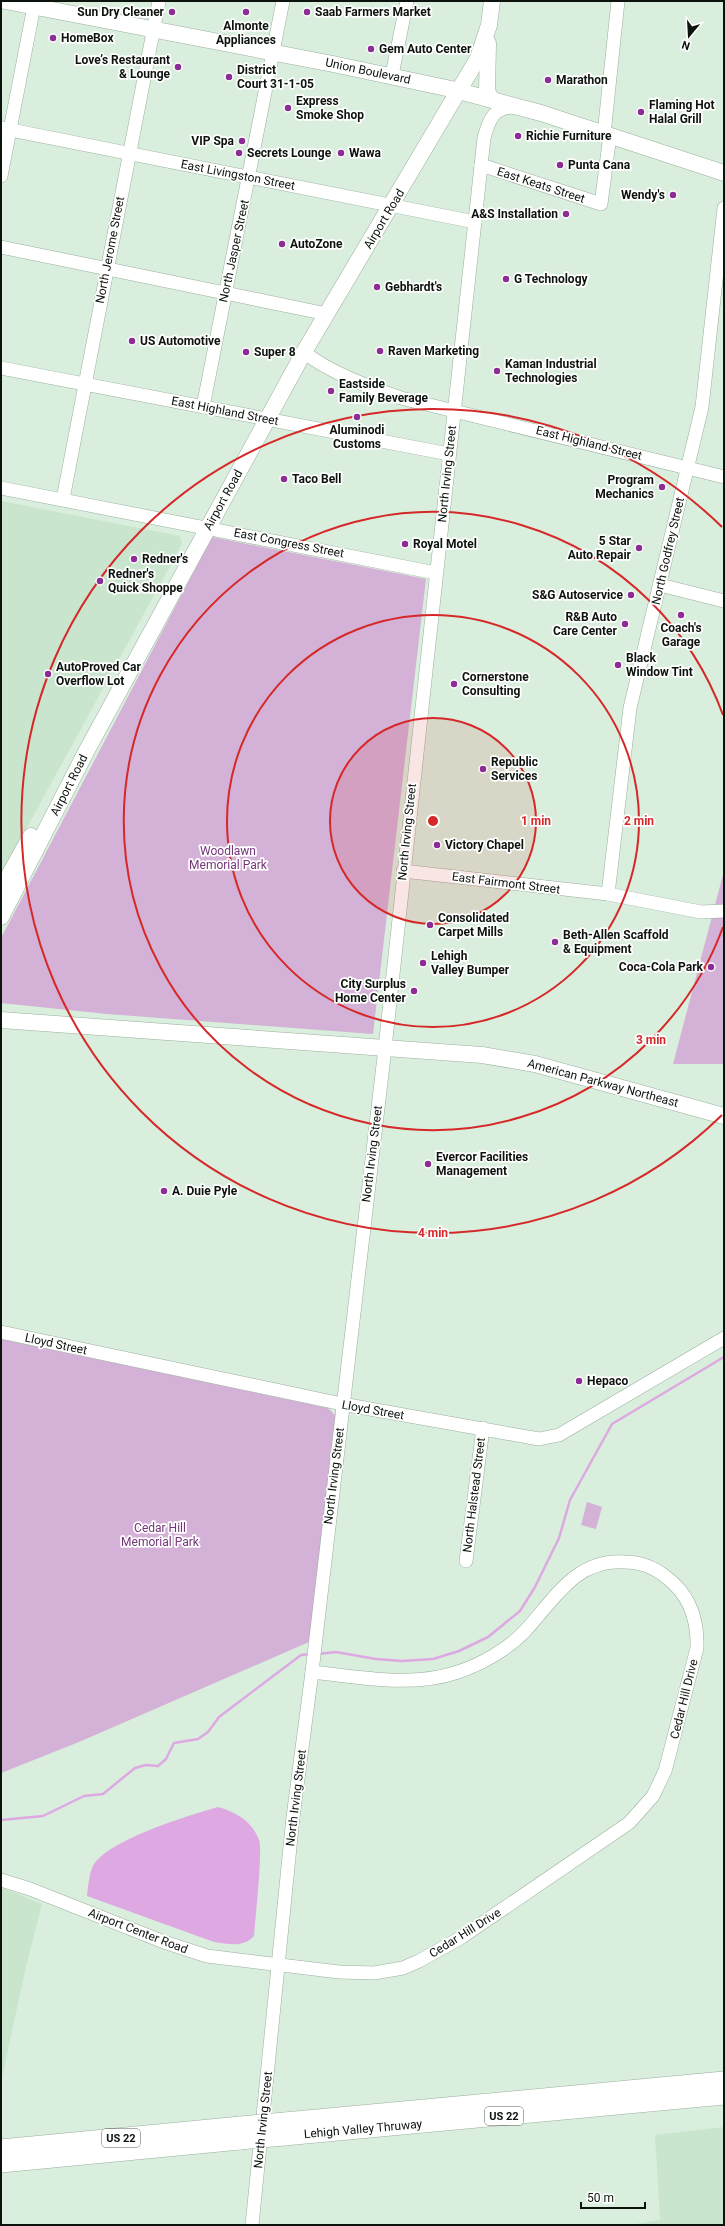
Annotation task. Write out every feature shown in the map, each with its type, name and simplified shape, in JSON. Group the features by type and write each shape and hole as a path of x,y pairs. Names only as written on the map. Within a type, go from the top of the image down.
{"highway":[{"name":"Lehigh Valley Thruway","path":"284,2129 724,2082"},
{"name":"Lehigh Valley Thruway","path":"1,2149 240,2133 724,2095"},
{"name":"Lehigh Valley Thruway","path":"1,2163 240,2133"}],"main road":[{"name":"Union Boulevard","path":"5,1 35,4 153,30 392,75 455,90 607,134 724,173"},
{"path":"492,1 489,26 487,92 492,100"},
{"path":"455,90 489,26"},
{"name":"Airport Road","path":"1,890 323,313 455,90"},
{"name":"Airport Road","path":"263,419 304,352 323,313"},
{"name":"Airport Road","path":"1,917 203,528"},
{"path":"1,1009 41,1023"},
{"path":"1,1020 41,1023"},
{"path":"1,1030 41,1023"},
{"name":"American Parkway Northeast","path":"41,1023 482,1055 535,1064 724,1116"}],"street":[{"name":"North Jerome Street","path":"63,499 106,268 159,1"},
{"name":"North Jasper Street","path":"203,407 250,177 283,1"},
{"path":"392,75 407,1"},
{"path":"607,134 618,1"},
{"path":"1,176 6,129 35,4"},
{"name":"North Irving Street","path":"252,2225 293,1816 312,1672 342,1404 385,1048 403,871 484,138 492,116 505,107 521,108"},
{"name":"East Livingston Street","path":"6,129 475,222"},
{"name":"East Keats Street","path":"481,165 601,204 607,134"},
{"name":"North Godfrey Street","path":"608,894 630,708 702,407 720,281 724,208"},
{"path":"1,248 226,292 323,313"},
{"name":"East Highland Street","path":"304,352 312,359 380,391 424,404 454,410 724,477"},
{"name":"East Highland Street","path":"1,368 449,454"},
{"name":"East Congress Street","path":"1,488 436,573"},
{"path":"660,585 724,601"},
{"name":"East Fairmont Street","path":"403,871 608,894 701,912 724,911"},
{"name":"Lloyd Street","path":"1,1332 342,1404 539,1439 559,1435 724,1338"},
{"name":"North Halstead Street","path":"466,1561 483,1428"},
{"name":"Cedar Hill Drive","path":"278,1965 339,1972 374,1973 386,1972 413,1963 462,1937 629,1823 653,1796 665,1771 697,1648 697,1634 689,1603 672,1582 645,1565 618,1561 590,1567 570,1579 524,1632 490,1657 458,1672 424,1680 404,1681 312,1672"},
{"name":"Airport Center Road","path":"1,1880 30,1889 164,1942 207,1956 278,1965"}],"shaded area":[{"path":"1,501 180,536 182,544 1,875"},
{"path":"218,1807 243,1818 256,1833 259,1840 260,1857 254,1936 250,1940 240,1944 214,1942 87,1896 92,1868 99,1858 112,1848 149,1830"},
{"path":"1,1887 42,1904 25,1971 1,2082"},
{"path":"724,2127 724,2225 629,2225 660,2220 655,2135"}],"green space":[{"name":"Woodlawn Memorial Park","path":"212,537 426,579 373,1034 107,1014 1,1003 1,938"},
{"name":"Coca-Cola Park","path":"724,871 724,1064 673,1064"},
{"name":"Cedar Hill Memorial Park","path":"1,1339 328,1408 337,1417 309,1642 79,1742 1,1773"},
{"path":"587,1502 602,1507 596,1529 581,1525"}],"waterway":[{"path":"318,1654 336,1652 376,1659 402,1661 433,1659 459,1651 488,1637 520,1611 535,1587 559,1538 570,1500 612,1424 724,1357"},
{"path":"1,1820 43,1816 84,1796 103,1794 135,1768 146,1765 158,1766 166,1759 174,1743 198,1739 208,1732 219,1717 301,1655 311,1654"}],"place":[{"name":"Sun Dry Cleaner","path":"172,12"},
{"name":"Almonte Appliances","path":"246,12"},
{"name":"Saab Farmers Market","path":"307,12"},
{"name":"HomeBox","path":"53,38"},
{"name":"Gem Auto Center","path":"371,49"},
{"name":"Love’s Restaurant & Lounge","path":"178,67"},
{"name":"District Court 31-1-05","path":"229,77"},
{"name":"Marathon","path":"548,80"},
{"name":"Express Smoke Shop","path":"288,108"},
{"name":"Flaming Hot Halal Grill","path":"641,112"},
{"name":"Richie Furniture","path":"518,136"},
{"name":"VIP Spa","path":"242,141"},
{"name":"Secrets Lounge","path":"239,153"},
{"name":"Wawa","path":"341,153"},
{"name":"Punta Cana","path":"560,165"},
{"name":"Wendy's","path":"673,195"},
{"name":"A&S Installation","path":"566,214"},
{"name":"AutoZone","path":"282,244"},
{"name":"G Technology","path":"506,279"},
{"name":"Gebhardt's","path":"377,287"},
{"name":"US Automotive","path":"132,341"},
{"name":"Raven Marketing","path":"380,351"},
{"name":"Super 8","path":"246,352"},
{"name":"Kaman Industrial Technologies","path":"497,371"},
{"name":"Eastside Family Beverage","path":"331,391"},
{"name":"Aluminodi Customs","path":"357,417"},
{"name":"Taco Bell","path":"284,479"},
{"name":"Program Mechanics","path":"662,487"},
{"name":"Royal Motel","path":"405,544"},
{"name":"5 Star Auto Repair","path":"639,548"},
{"name":"Redner's","path":"134,559"},
{"name":"Redner's Quick Shoppe","path":"100,581"},
{"name":"S&G Autoservice","path":"631,595"},
{"name":"Coach's Garage","path":"681,615"},
{"name":"R&B Auto Care Center","path":"625,624"},
{"name":"Black Window Tint","path":"618,665"},
{"name":"AutoProved Car Overflow Lot","path":"48,674"},
{"name":"Cornerstone Consulting","path":"454,684"},
{"name":"Republic Services","path":"483,769"},
{"name":"Victory Chapel","path":"437,845"},
{"name":"Consolidated Carpet Mills","path":"430,925"},
{"name":"Beth-Allen Scaffold & Equipment","path":"555,942"},
{"name":"Lehigh Valley Bumper","path":"423,963"},
{"name":"Coca-Cola Park","path":"711,967"},
{"name":"City Surplus Home Center","path":"414,991"},
{"name":"Evercor Facilities Management","path":"428,1164"},
{"name":"A. Duie Pyle","path":"164,1191"},
{"name":"Hepaco","path":"579,1381"}]}
